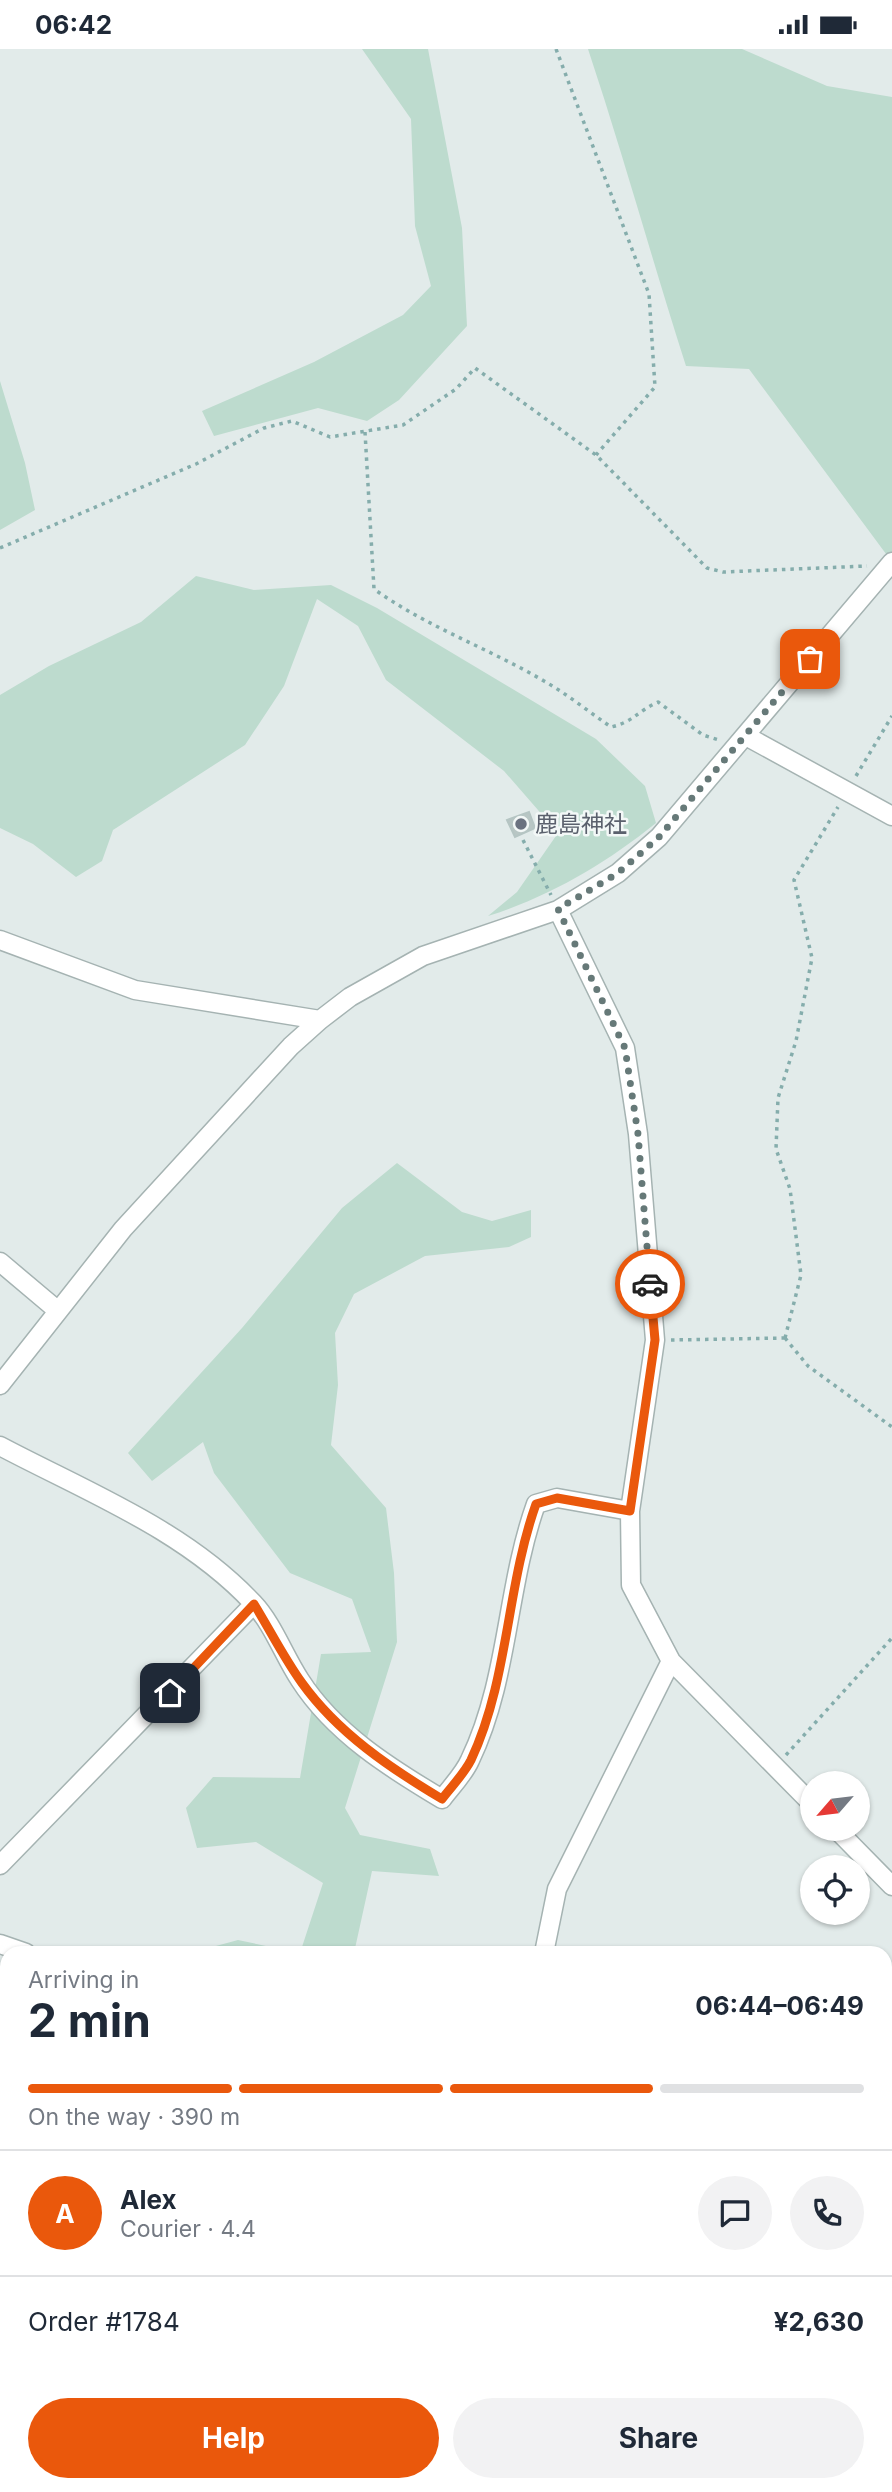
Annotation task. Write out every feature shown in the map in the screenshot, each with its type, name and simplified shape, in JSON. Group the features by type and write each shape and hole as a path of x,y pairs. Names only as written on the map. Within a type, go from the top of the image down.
{"street":[{"path":"0,1385 123,1229 291,1046 350,997 423,956 558,909 610,878 639,855 659,837 742,741 891,563"},
{"path":"742,741 847,791 892,816"},
{"path":"558,909 625,1048 638,1134 655,1340 630,1511 631,1585 671,1661 800,1792"},
{"path":"0,940 135,990 320,1020"},
{"path":"0,1262 57,1310"},
{"path":"0,1446 177,1538 254,1604 302,1683 340,1727 395,1770 442,1799 470,1761 502,1668 526,1531 536,1504 557,1498 630,1511"},
{"path":"0,1865 254,1604"},
{"path":"545,1946 557,1889 671,1661"},
{"path":"848,1841 892,1886"}],"path":[{"path":"556,49 649,294 655,387 596,455"},
{"path":"0,548 196,464 264,428 292,421 330,437 403,425 456,389 475,368 596,455 707,568 723,572 799,571 891,563"},
{"path":"365,432 374,589 423,620 545,681 611,727 629,723 644,708 658,702 704,735 742,741"},
{"path":"785,1338 801,1275 790,1189 776,1149 778,1098 796,1041 812,958 794,880 892,716"},
{"path":"523,840 558,909"},
{"path":"655,1340 785,1338 822,1378 892,1427"},
{"path":"775,1767 892,1639"}],"green space":[{"path":"362,49 428,49 462,228 467,326 399,400 367,421 318,408 214,436 202,411 314,362 403,315 431,286 415,226 411,119"},
{"path":"588,49 742,49 827,86 892,97 892,562 749,369 686,366"},
{"path":"0,381 25,463 35,510 0,530"},
{"path":"196,576 254,590 331,585 377,608 596,739 645,786 656,823 617,852 555,889 488,916 517,892 558,833 504,771 386,680 358,626 317,599 284,686 245,745 113,830 102,861 76,877 33,844 0,828 0,695 49,666 141,622"},
{"path":"397,1163 462,1212 492,1221 531,1210 531,1237 509,1247 425,1256 354,1294 335,1333 338,1385 331,1445 386,1508 394,1573 397,1642 345,1808 360,1835 430,1849 439,1876 372,1871 356,1946 302,1946 323,1883 256,1842 197,1848 186,1808 213,1777 300,1778 321,1654 371,1652 352,1599 290,1573 214,1473 203,1442 152,1481 128,1453 242,1328 342,1208"},
{"path":"238,1940 266,1946 216,1946"}],"building":[{"name":"鹿島神社","path":"529,812 535,828 515,837 507,820"}],"way so far":[{"path":"650,1284 638,1134 625,1048 558,909 618,873 659,837 810,659"}],"place":[{"name":"鹿島神社","path":"521,824"}],"route":[{"path":"170,1693 254,1604 302,1683 340,1727 395,1770 442,1799 470,1761 502,1668 526,1531 536,1504 557,1498 630,1511 655,1340 650,1284"}]}
